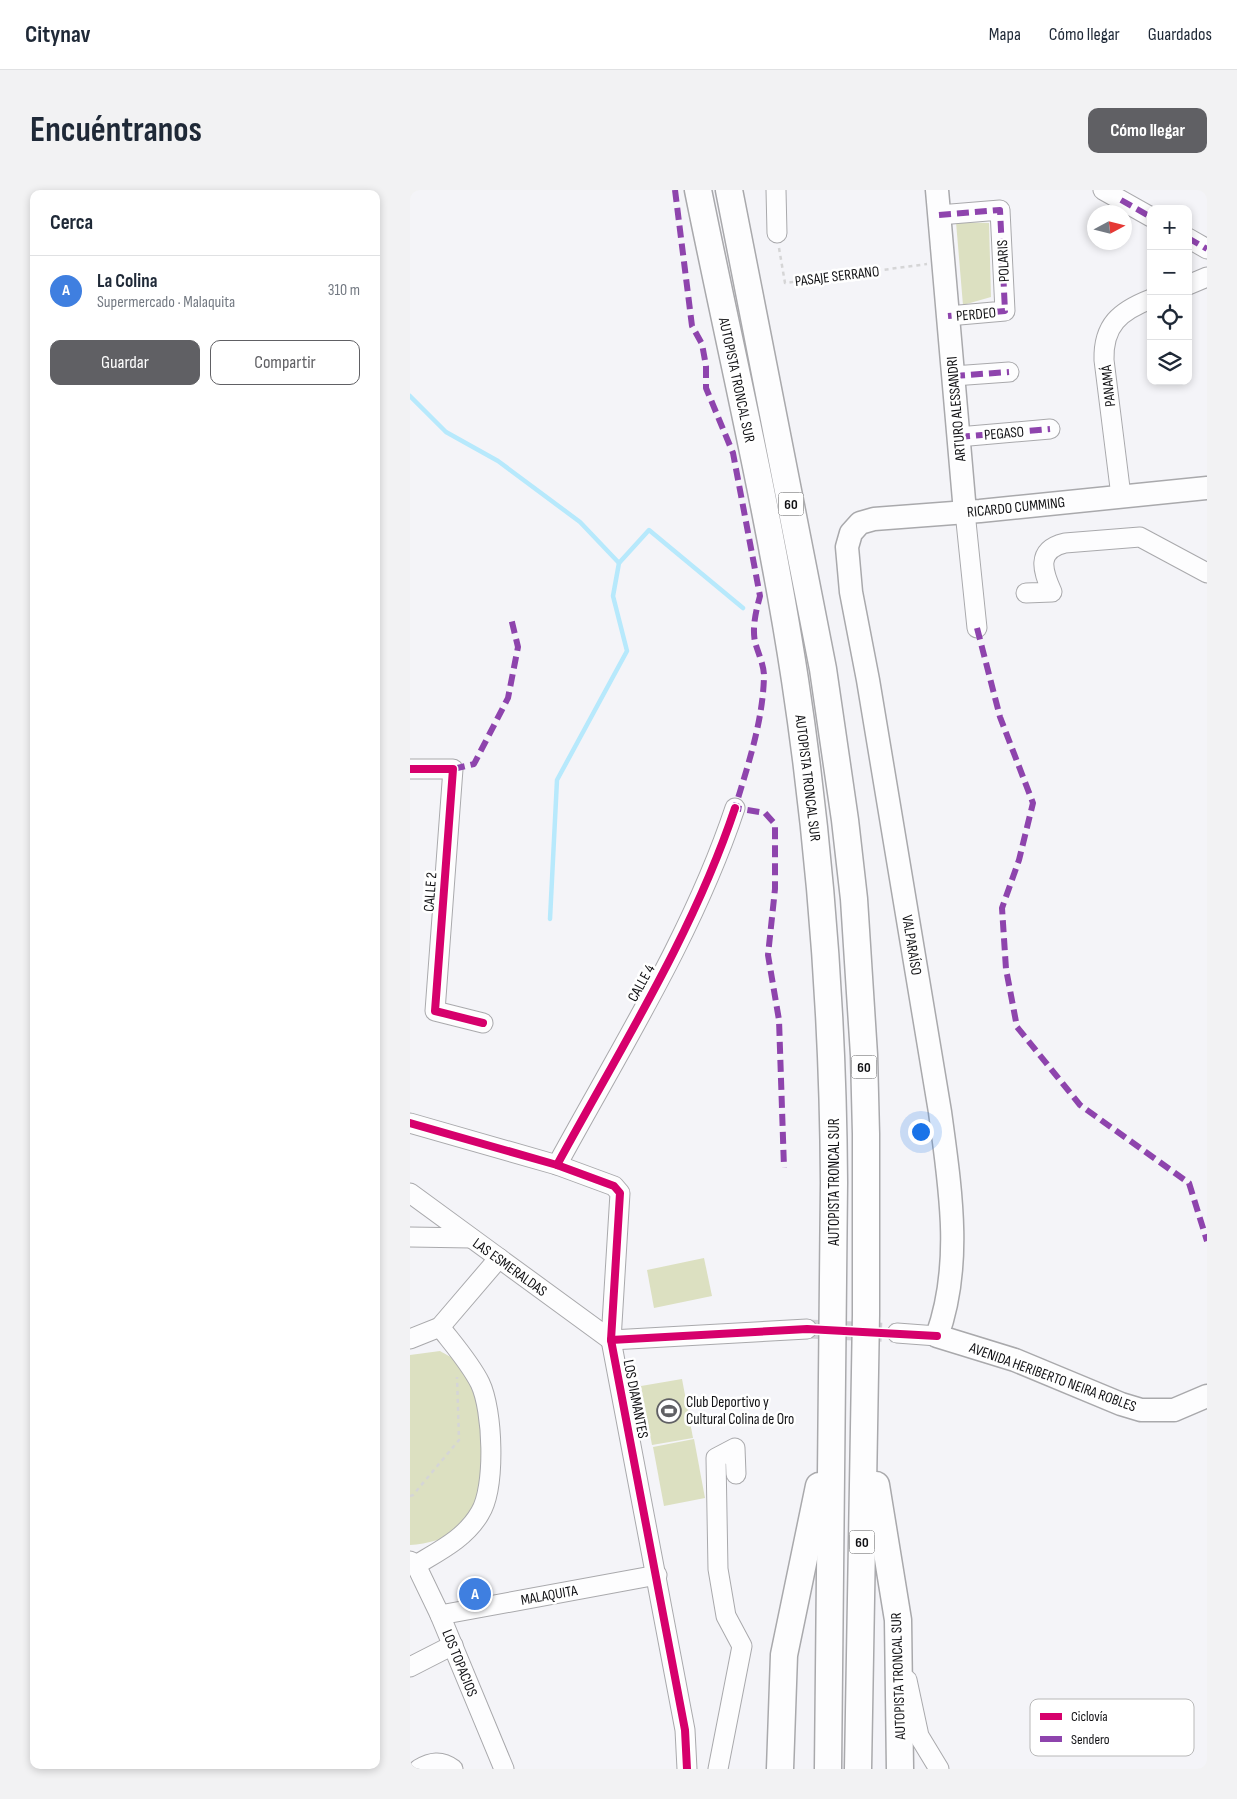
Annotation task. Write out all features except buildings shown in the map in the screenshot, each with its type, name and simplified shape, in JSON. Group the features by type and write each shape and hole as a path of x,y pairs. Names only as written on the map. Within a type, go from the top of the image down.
{"highway":[{"name":"AUTOPISTA TRONCAL SUR","path":"698,190 781,595 798,697 816,837 828,983 834,1092 833,1376 828,1769"},
{"name":"AUTOPISTA TRONCAL SUR","path":"729,190 823,669 845,820 854,898 864,1055 866,1315 858,1769"},
{"name":"AUTOPISTA TRONCAL SUR","path":"866,1315 876,1484 898,1620 900,1647 900,1769"},
{"name":"AUTOPISTA TRONCAL SUR","path":"780,1769 784,1655 817,1506 833,1376"}],"main road":[{"name":"ARTURO ALESSANDRI","path":"937,190 965,512"},
{"name":"RICARDO CUMMING","path":"847,554 851,533 867,520 1207,488"},
{"name":"VALPARAÍSO","path":"847,554 851,592 883,768 940,1112 949,1180 953,1224 951,1264 948,1298 937,1336"},
{"name":"AVENIDA HERIBERTO NEIRA ROBLES","path":"937,1336 1015,1360 1121,1404 1141,1410 1174,1410 1207,1396"}],"street":[{"path":"776,190 777,233"},
{"path":"1103,190 1147,215"},
{"name":"POLARIS","path":"939,215 1000,210 1005,311"},
{"path":"1192,240 1207,249"},
{"path":"1192,283 1207,277"},
{"name":"PANAMÁ","path":"1121,496 1104,360 1105,343 1111,327 1122,313 1147,301"},
{"name":"PERDEO","path":"948,316 1005,311"},
{"path":"953,376 1009,372"},
{"name":"PEGASO","path":"958,438 1050,429"},
{"name":"ARTURO ALESSANDRI","path":"965,512 977,628"},
{"path":"1026,594 1052,592 1043,573 1044,560 1049,551 1056,545 1065,543 1140,536 1207,573"},
{"name":"CALLE 2","path":"410,769 453,769 435,1011 484,1023"},
{"name":"CALLE 4","path":"557,1165 676,948 708,883 735,808"},
{"name":"LOS DIAMANTES","path":"410,1123 557,1165 614,1186 620,1193 611,1340 685,1730 687,1763"},
{"name":"LAS ESMERALDAS","path":"410,1193 611,1340"},
{"path":"410,1237 471,1238"},
{"path":"410,1339 440,1327 499,1258"},
{"path":"413,1563 454,1543 480,1514 492,1472 490,1430 481,1384 440,1327"},
{"path":"611,1340 807,1329"},
{"name":"AVENIDA HERIBERTO NEIRA ROBLES","path":"897,1333 937,1336"},
{"path":"718,1769 742,1646 726,1616 718,1569 716,1458 735,1448 736,1474"},
{"name":"LOS TOPACIOS","path":"413,1563 440,1615 497,1767"},
{"name":"MALAQUITA","path":"440,1615 657,1575"},
{"path":"410,1667 452,1645"},
{"path":"900,1647 919,1736 939,1769"},
{"path":"419,1769 432,1762 439,1762 453,1769"},
{"path":"687,1763 708,1769"}],"path":[{"path":"410,1496 413,1495 459,1440 457,1379 460,1353"}],"green space":[{"path":"956,222 989,223 991,297 963,305"},
{"path":"704,1258 712,1296 654,1308 647,1270"},
{"path":"440,1351 456,1361 467,1378 475,1398 484,1444 484,1468 480,1490 472,1510 460,1527 449,1535 437,1540 410,1545 410,1355"},
{"path":"682,1379 693,1438 652,1445 641,1386"},
{"path":"694,1439 705,1498 664,1506 653,1447"}],"waterway":[{"path":"410,396 446,432 498,461 580,522 619,563"},
{"path":"550,919 557,780 627,651 613,596 619,563 649,530 743,608"}],"tunnel":[{"path":"807,1329 897,1333"}],"marked path":[{"path":"675,190 692,326 702,344 706,366 706,388 733,453 760,596 754,631 755,642 764,672 761,710 754,743 735,808 765,813 775,824 775,889 768,955 779,1020 784,1168"},
{"path":"1121,200 1147,215"},
{"path":"939,215 1000,210 1005,311 948,316"},
{"path":"1192,240 1207,249"},
{"path":"953,376 1009,372"},
{"path":"958,437 1050,429"},
{"path":"453,769 474,764 508,698 518,647 511,618"},
{"path":"977,628 1000,717 1033,803 1019,860 1002,908 1006,969 1017,1027 1080,1105 1189,1183 1207,1241"}],"cycle path":[{"path":"410,769 453,769 435,1011 483,1023"},
{"path":"557,1165 677,946 718,855 735,808"},
{"path":"410,1123 557,1165 614,1186 620,1193 611,1340 685,1730 687,1769"},
{"path":"611,1340 807,1329 937,1336"}],"place":[{"name":"Club Deportivo y Cultural Colina de Oro","path":"669,1411"},
{"name":"La Colina","path":"475,1594"}]}
